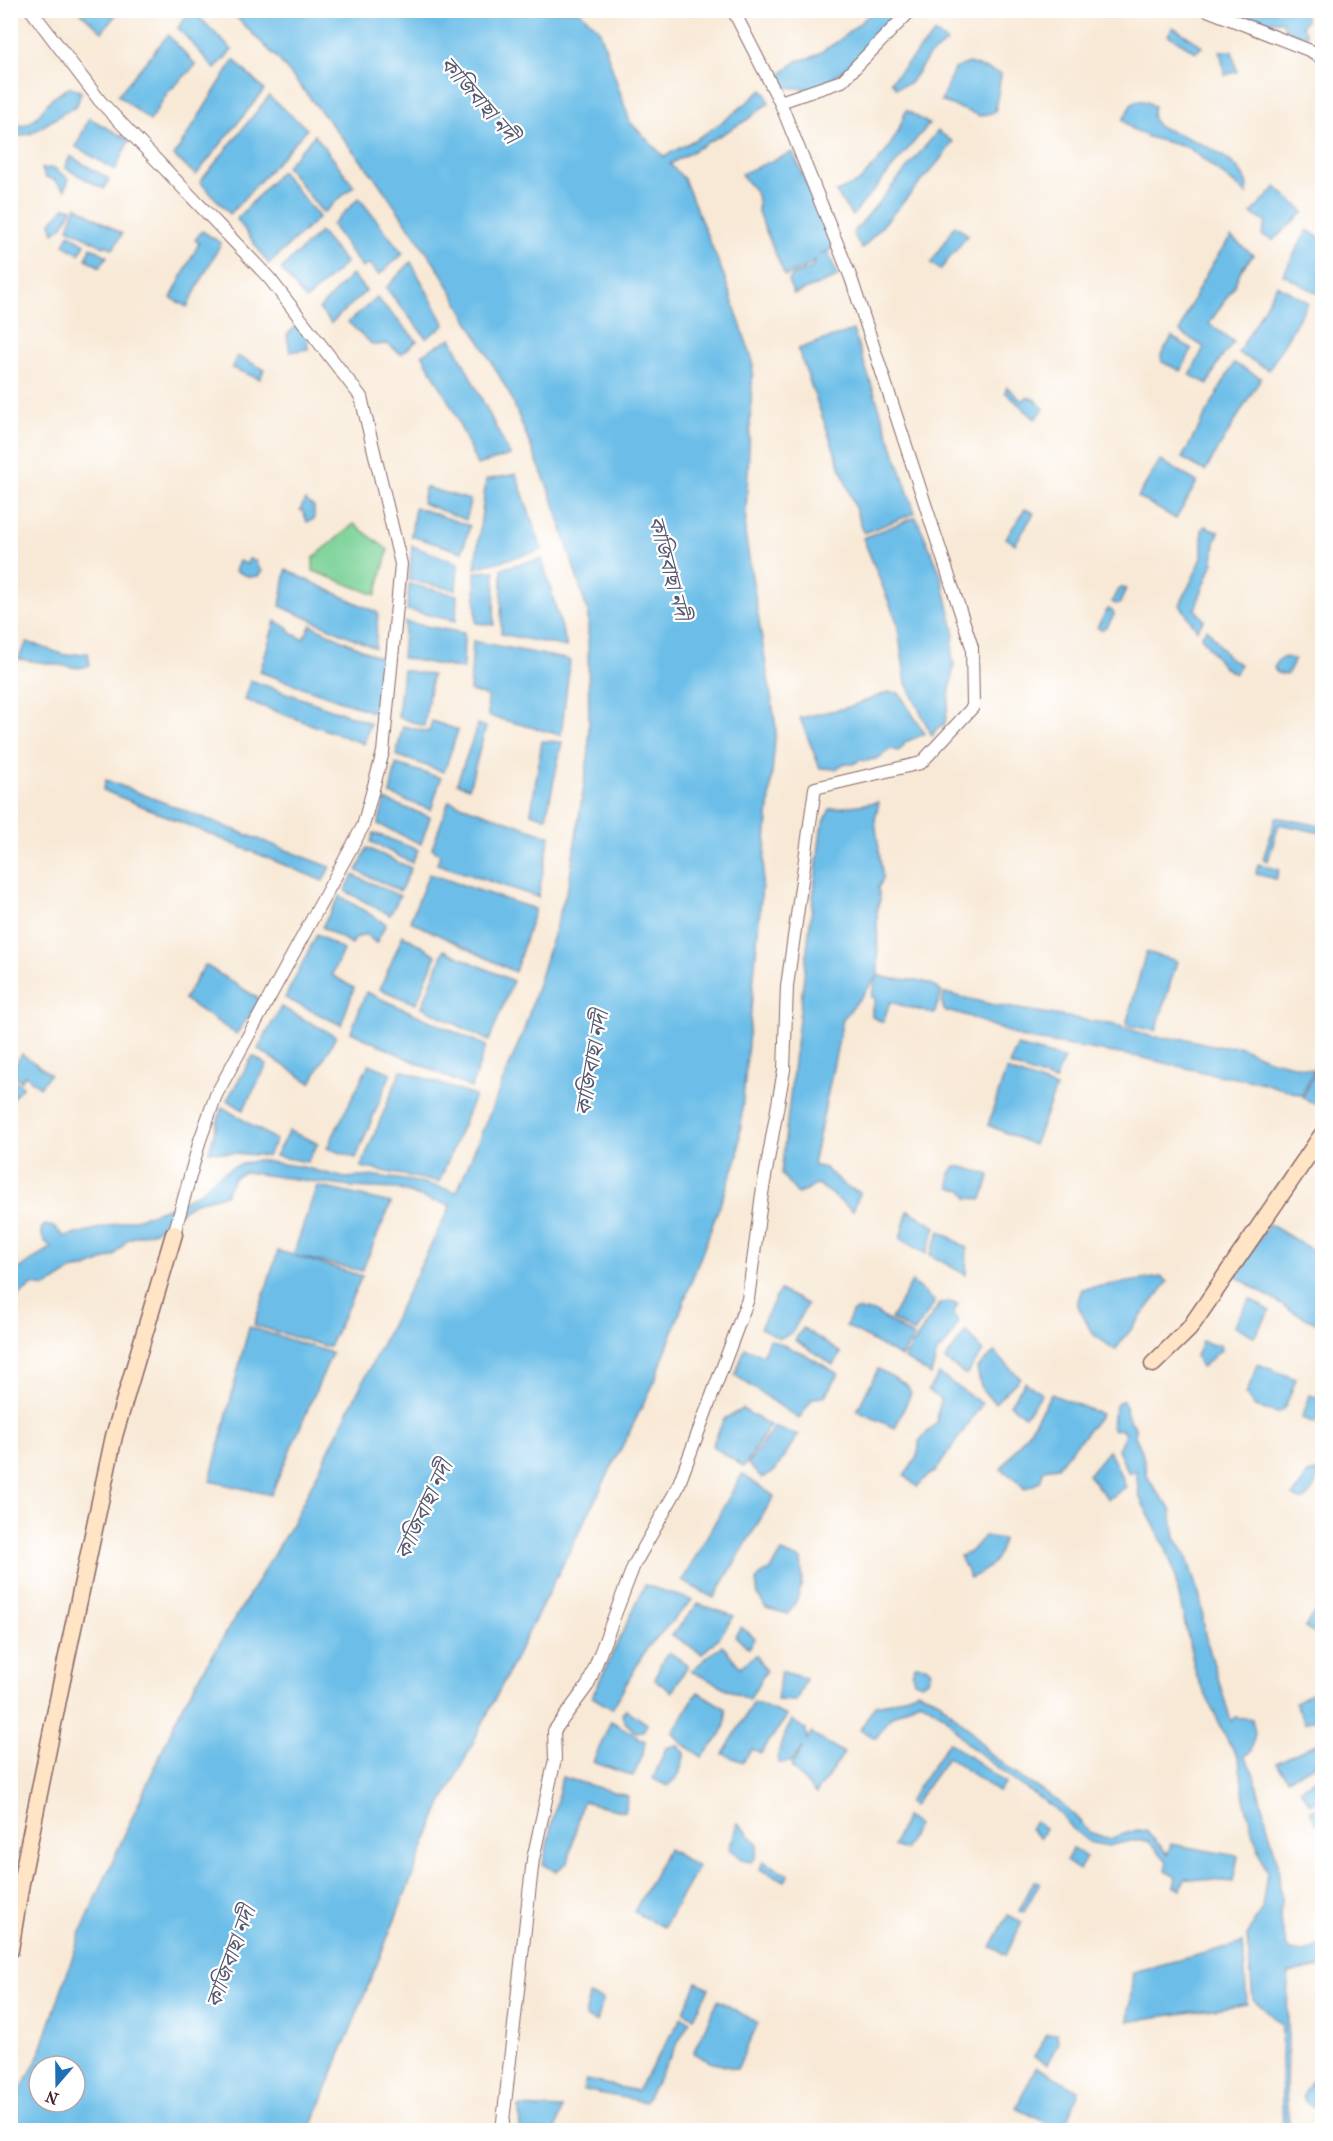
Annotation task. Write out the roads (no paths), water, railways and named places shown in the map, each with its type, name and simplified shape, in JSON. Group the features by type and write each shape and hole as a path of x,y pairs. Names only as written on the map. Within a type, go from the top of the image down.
{"street":[{"path":"10,1950 21,1883 114,1436 200,1140 216,1095 363,826 382,752 401,564 361,397 270,279 100,101 31,10"},
{"path":"502,2130 534,1859 555,1759 554,1731 588,1685 634,1565 677,1489 748,1299 762,1194 784,1070 787,986 815,788 921,763 973,707 972,647 851,278 780,102 733,10"},
{"path":"780,102 842,81 911,10"},
{"path":"1207,10 1311,51 1323,58"},
{"path":"1153,1364 1189,1329 1323,1135"}],"water":[{"path":"79,11 119,11 102,32"},
{"path":"189,11 193,11 232,50 215,69 178,28"},
{"name":"কাজিবাছা নদী","path":"230,11 579,11 599,29 630,122 664,157 717,126 762,90 766,94 769,104 747,120 670,164 684,179 724,276 753,362 745,533 776,728 738,1156 653,1385 438,1812 310,2130 11,2130 11,2108 27,2078 27,2114 87,2114 87,2054 40,2054 81,1932 182,1706 292,1524 451,1205 398,1189 351,1187 245,1172 234,1178 225,1195 195,1202 155,1231 128,1239 114,1256 86,1268 74,1269 46,1287 32,1285 11,1303 11,1274 51,1248 43,1239 41,1229 45,1225 54,1227 65,1237 139,1218 171,1207 201,1192 214,1179 232,1167 257,1160 302,1167 345,1178 377,1176 424,1183 457,1192 524,1030 569,883 589,751 588,613 553,500 509,393 441,273 376,179 279,60"},
{"path":"874,11 902,11 873,43 832,78 811,89 784,88 773,81 797,61 813,57 837,42"},
{"path":"1244,11 1305,11 1306,21 1302,25 1307,35 1301,36 1285,29 1282,21 1257,22 1247,18"},
{"path":"1173,27 1202,47 1196,52 1168,35"},
{"path":"935,33 947,42 928,57 910,83 896,88 891,81"},
{"path":"168,35 196,65 167,93 150,121 118,95"},
{"path":"1220,51 1232,51 1237,72 1225,75"},
{"path":"234,60 264,90 196,175 174,156"},
{"path":"969,63 1001,74 995,112 980,116 941,101 954,69"},
{"path":"71,87 81,92 77,105 32,133 11,138 11,126 20,126 32,121 54,97"},
{"path":"269,96 307,129 230,214 200,182"},
{"path":"1138,100 1154,106 1152,116 1157,126 1198,142 1228,159 1246,181 1247,194 1189,148 1148,137 1132,129 1123,120 1131,105"},
{"path":"906,110 929,124 852,216 836,192 859,182 885,153 897,134"},
{"path":"89,118 129,140 115,170 76,147"},
{"path":"938,131 953,142 862,249 853,233"},
{"path":"315,135 354,186 323,213 286,166"},
{"path":"793,152 834,248 819,255 828,252 838,277 794,294 788,281 793,275 812,268 816,259 810,265 785,276 758,212 758,198 741,174"},
{"path":"70,156 109,179 104,189 65,168"},
{"path":"54,168 69,179 65,190 54,180 45,177 42,169"},
{"path":"281,171 319,217 269,264 237,219"},
{"path":"1276,187 1304,212 1273,240 1262,235 1266,222 1251,214"},
{"path":"359,198 403,254 379,275 369,264 362,268 332,225"},
{"path":"76,206 122,234 113,249 106,245 104,247 68,228"},
{"path":"65,207 72,209 63,226 54,233 51,222"},
{"path":"955,225 968,235 940,270 931,263"},
{"path":"1307,230 1322,239 1322,287 1319,294 1283,275"},
{"path":"202,231 221,243 187,307 171,298 199,243 195,240"},
{"path":"320,232 346,263 306,300 281,269"},
{"path":"69,234 85,244 79,254 64,245"},
{"path":"1231,237 1253,255 1241,270 1233,288 1209,324 1234,342 1219,361 1208,384 1190,375 1204,347 1180,332 1202,282"},
{"path":"91,247 107,256 100,267 86,259"},
{"path":"411,262 445,325 426,338 386,288"},
{"path":"352,274 366,291 331,323 319,309"},
{"path":"1277,285 1308,302 1269,370 1238,353"},
{"path":"377,298 417,341 401,354 388,344 373,345 348,322"},
{"path":"297,325 307,337 308,349 290,352 287,335"},
{"path":"853,330 915,513 864,533 798,349"},
{"path":"1172,337 1192,349 1181,371 1162,362 1161,355"},
{"path":"451,338 510,455 477,465 454,411 422,354"},
{"path":"237,356 264,369 260,379 232,368"},
{"path":"1234,363 1261,378 1205,471 1182,458"},
{"path":"1007,387 1022,401 1027,397 1034,399 1044,409 1035,419 1005,392"},
{"path":"1160,460 1197,482 1176,519 1138,497"},
{"path":"516,474 542,550 475,568 486,480"},
{"path":"425,487 470,500 466,520 422,503"},
{"path":"305,500 314,507 314,519 307,522 303,511 300,510"},
{"path":"415,507 470,526 462,552 411,536"},
{"path":"1025,509 1034,513 1015,544 1006,538"},
{"path":"916,517 940,572 954,630 952,657 954,664 945,724 937,728 932,736 906,683 897,622 863,538"},
{"path":"1205,526 1219,532 1215,542 1213,562 1195,609 1204,620 1197,630 1180,605 1202,558 1202,529"},
{"path":"412,546 458,563 456,590 409,580"},
{"path":"249,559 256,561 262,571 258,576 250,577 235,571 239,561 247,564"},
{"path":"542,559 567,647 501,634 502,568"},
{"path":"286,570 378,613 375,648 280,606"},
{"path":"495,571 494,625 476,623 475,572"},
{"path":"409,584 457,595 456,621 407,610"},
{"path":"1121,587 1126,589 1120,603 1115,604 1112,602"},
{"path":"1108,609 1113,611 1114,615 1108,625 1101,630 1097,627"},
{"path":"275,621 303,639 311,625 384,660 378,714 260,672"},
{"path":"405,622 464,633 463,669 402,658"},
{"path":"1207,629 1226,654 1240,664 1235,674 1223,667 1201,636"},
{"path":"473,641 570,660 561,735 488,716 487,696 470,691"},
{"path":"27,642 65,655 88,653 90,666 79,668 18,659"},
{"path":"1285,657 1295,659 1287,675 1277,673 1274,668 1278,660"},
{"path":"403,670 432,675 424,726 398,717"},
{"path":"250,680 370,723 364,744 245,700"},
{"path":"889,692 899,693 925,734 905,742 898,751 891,749 878,758 843,764 836,769 820,768 800,718 849,707"},
{"path":"432,721 458,730 444,772 396,755 403,726 429,732"},
{"path":"478,724 486,727 469,788 457,783"},
{"path":"542,741 562,742 546,818 531,813"},
{"path":"396,764 441,778 431,810 390,794"},
{"path":"106,780 330,867 323,881 103,790"},
{"path":"385,800 430,817 421,844 378,824"},
{"path":"449,801 550,836 538,897 437,864 440,855 432,848"},
{"path":"879,802 875,820 883,879 878,888 880,900 877,909 878,975 885,978 927,983 942,993 934,1014 890,1002 883,1022 872,1017 876,998 871,997 877,977 843,1019 813,1165 825,1168 846,1187 860,1192 853,1211 818,1184 798,1194 781,1174 821,829 830,809"},
{"path":"1276,817 1322,826 1322,833 1279,824 1268,861 1263,859"},
{"path":"374,833 418,850 412,863 371,842"},
{"path":"367,848 411,868 400,891 357,871"},
{"path":"1258,864 1279,870 1276,879 1256,874"},
{"path":"429,874 535,909 515,972 410,921"},
{"path":"353,875 400,896 390,915 345,891"},
{"path":"340,896 386,924 376,943 365,934 355,939 352,944 322,927"},
{"path":"317,934 343,950 332,975 354,988 341,1025 285,998"},
{"path":"403,935 436,955 416,1004 380,989"},
{"path":"444,950 513,981 489,1041 422,1007"},
{"path":"1146,952 1177,961 1156,1031 1126,1025"},
{"path":"205,965 261,1000 236,1034 184,999"},
{"path":"366,992 486,1046 471,1088 351,1032"},
{"path":"945,993 994,1005 1116,1025 1153,1037 1186,1039 1221,1047 1238,1046 1268,1059 1314,1070 1302,1095 1260,1082 1212,1074 1139,1057 1023,1038 965,1015 944,1011 942,1002"},
{"path":"281,1007 336,1036 311,1083 258,1049"},
{"path":"1017,1046 1064,1058 1055,1081 1009,1065"},
{"path":"22,1054 50,1074 40,1087 25,1075 21,1081 11,1071"},
{"path":"253,1056 267,1065 243,1110 227,1100"},
{"path":"369,1064 391,1073 356,1158 327,1148"},
{"path":"1317,1068 1322,1069 1322,1105 1309,1102 1303,1097"},
{"path":"401,1070 475,1096 439,1182 361,1167"},
{"path":"1006,1070 1056,1088 1034,1145 988,1125"},
{"path":"11,1078 23,1086 11,1100"},
{"path":"222,1107 276,1140 267,1156 209,1151"},
{"path":"289,1131 318,1143 307,1162 275,1156"},
{"path":"955,1167 990,1175 982,1199 968,1198 963,1190 950,1188 950,1173"},
{"path":"317,1186 391,1203 362,1271 295,1256 362,1276 329,1347 254,1325 278,1251 293,1255"},
{"path":"908,1210 936,1227 926,1254 900,1239"},
{"path":"1269,1224 1322,1256 1322,1326 1290,1310 1235,1276"},
{"path":"940,1231 967,1248 966,1275 930,1255"},
{"path":"1161,1277 1168,1282 1115,1350 1092,1333 1077,1304 1082,1289"},
{"path":"912,1282 935,1302 914,1333 891,1319"},
{"path":"780,1290 807,1304 792,1333 780,1338 760,1328"},
{"path":"1250,1299 1270,1311 1254,1337 1234,1325"},
{"path":"940,1303 958,1304 953,1314 959,1322 947,1343 937,1352 931,1375 904,1358"},
{"path":"856,1310 875,1312 914,1337 901,1357 846,1326 852,1313"},
{"path":"249,1327 332,1353 271,1495 210,1481"},
{"path":"803,1328 841,1353 833,1365 795,1340"},
{"path":"966,1331 983,1351 966,1375 945,1360"},
{"path":"769,1339 806,1355 838,1374 824,1397 813,1398 799,1419 735,1375 745,1348 763,1355"},
{"path":"1202,1341 1213,1345 1220,1344 1221,1350 1201,1368 1196,1356"},
{"path":"994,1352 1020,1378 995,1403 982,1390 977,1369"},
{"path":"1258,1364 1296,1379 1285,1408 1278,1413 1255,1407 1246,1395"},
{"path":"878,1369 907,1385 911,1393 895,1428 857,1411"},
{"path":"939,1374 982,1404 935,1472 926,1477 917,1487 904,1475 917,1456 919,1441 937,1422 940,1399 928,1390"},
{"path":"1025,1382 1042,1394 1025,1416 1010,1404"},
{"path":"1051,1394 1101,1414 1058,1467 1044,1469 1040,1482 1025,1489 1001,1469 1031,1428"},
{"path":"1310,1395 1322,1399 1315,1423 1302,1418"},
{"path":"1123,1400 1128,1417 1135,1427 1135,1436 1142,1451 1147,1476 1171,1509 1175,1538 1186,1555 1201,1601 1205,1635 1231,1721 1235,1717 1252,1719 1255,1733 1251,1751 1244,1756 1253,1772 1278,1864 1280,1920 1288,1950 1304,1952 1322,1945 1322,1967 1289,1973 1286,2095 1291,2130 1283,2130 1282,2025 1253,1999 1247,1936 1262,1908 1267,1872 1253,1834 1244,1798 1239,1759 1196,1675 1173,1568 1139,1496 1136,1471 1129,1474 1118,1449 1125,1434 1120,1429 1112,1430 1117,1403"},
{"path":"742,1409 770,1425 744,1467 712,1446 724,1419"},
{"path":"774,1427 798,1435 774,1472 762,1478 748,1464"},
{"path":"1108,1451 1126,1487 1108,1499 1088,1475"},
{"path":"1317,1472 1316,1484 1304,1500 1293,1496 1308,1474"},
{"path":"742,1474 774,1496 714,1598 682,1581"},
{"path":"984,1536 1003,1539 1002,1546 988,1568 970,1578 960,1556 970,1552"},
{"path":"782,1552 801,1560 802,1568 799,1595 788,1614 766,1608 758,1596 756,1581 764,1572 771,1570"},
{"path":"645,1585 692,1600 647,1648 612,1709 592,1697"},
{"path":"698,1604 734,1616 720,1636 702,1654 672,1635"},
{"path":"1322,1607 1322,1633 1320,1636 1305,1627"},
{"path":"741,1627 755,1638 748,1648 735,1636"},
{"path":"722,1645 740,1667 756,1655 766,1671 749,1700 691,1671"},
{"path":"669,1652 688,1665 672,1692 655,1680 661,1663"},
{"path":"915,1665 926,1666 931,1671 928,1680 921,1684 914,1681 912,1674"},
{"path":"781,1671 806,1679 796,1701 777,1700"},
{"path":"1322,1687 1322,1716 1305,1723 1295,1702"},
{"path":"917,1691 937,1699 972,1732 989,1753 1023,1779 1058,1801 1089,1832 1109,1839 1137,1830 1146,1831 1168,1854 1171,1844 1238,1856 1233,1882 1185,1878 1181,1889 1174,1887 1176,1877 1165,1871 1167,1861 1148,1841 1130,1841 1108,1846 1089,1842 1074,1830 1056,1809 1017,1783 966,1743 945,1716 920,1700 891,1717 876,1738 860,1730 875,1705 891,1702"},
{"path":"698,1692 726,1709 723,1730 702,1757 680,1742 673,1732"},
{"path":"754,1702 787,1716 761,1753 752,1749 743,1762 723,1754"},
{"path":"626,1709 647,1724 643,1731 635,1732 624,1721 622,1714"},
{"path":"792,1720 806,1730 807,1740 811,1733 844,1753 816,1794 791,1767 803,1747 791,1762 779,1763 780,1746"},
{"path":"611,1721 645,1741 643,1755 633,1776 593,1762"},
{"path":"1322,1741 1322,1761 1288,1779 1276,1763"},
{"path":"949,1742 1006,1783 998,1792 948,1757 913,1806 908,1802"},
{"path":"677,1745 685,1753 679,1774 668,1786 653,1779 666,1748"},
{"path":"1322,1776 1322,1797 1310,1804 1300,1789"},
{"path":"562,1777 628,1796 624,1812 583,1801 568,1862 556,1871 543,1864"},
{"path":"1322,1804 1322,1831 1310,1811"},
{"path":"906,1817 917,1825 905,1850 893,1846"},
{"path":"1035,1821 1045,1828 1040,1838 1030,1829"},
{"path":"738,1823 758,1844 756,1857 751,1862 743,1860 729,1849"},
{"path":"1073,1848 1086,1857 1079,1870 1066,1861"},
{"path":"668,1849 698,1867 664,1927 634,1912"},
{"path":"763,1861 789,1875 785,1881 760,1869"},
{"path":"1034,1881 1040,1882 1024,1912 1019,1911"},
{"path":"1008,1915 1022,1922 1006,1955 991,1947"},
{"path":"1243,1943 1247,2004 1128,2021 1133,1972"},
{"path":"697,1982 709,1988 694,2017 684,2012"},
{"path":"589,1995 603,2000 597,2022 585,2018"},
{"path":"718,2000 758,2023 737,2069 710,2062 693,2053"},
{"path":"682,2017 690,2021 645,2102 583,2090 586,2080 637,2091"},
{"path":"1057,2033 1058,2043 1047,2064 1034,2057 1047,2034"},
{"path":"1036,2067 1079,2090 1065,2130 1016,2108"},
{"path":"1313,2079 1322,2084 1322,2102 1319,2109 1306,2103 1303,2096"},
{"path":"519,2107 562,2109 556,2130 520,2130"}]}
